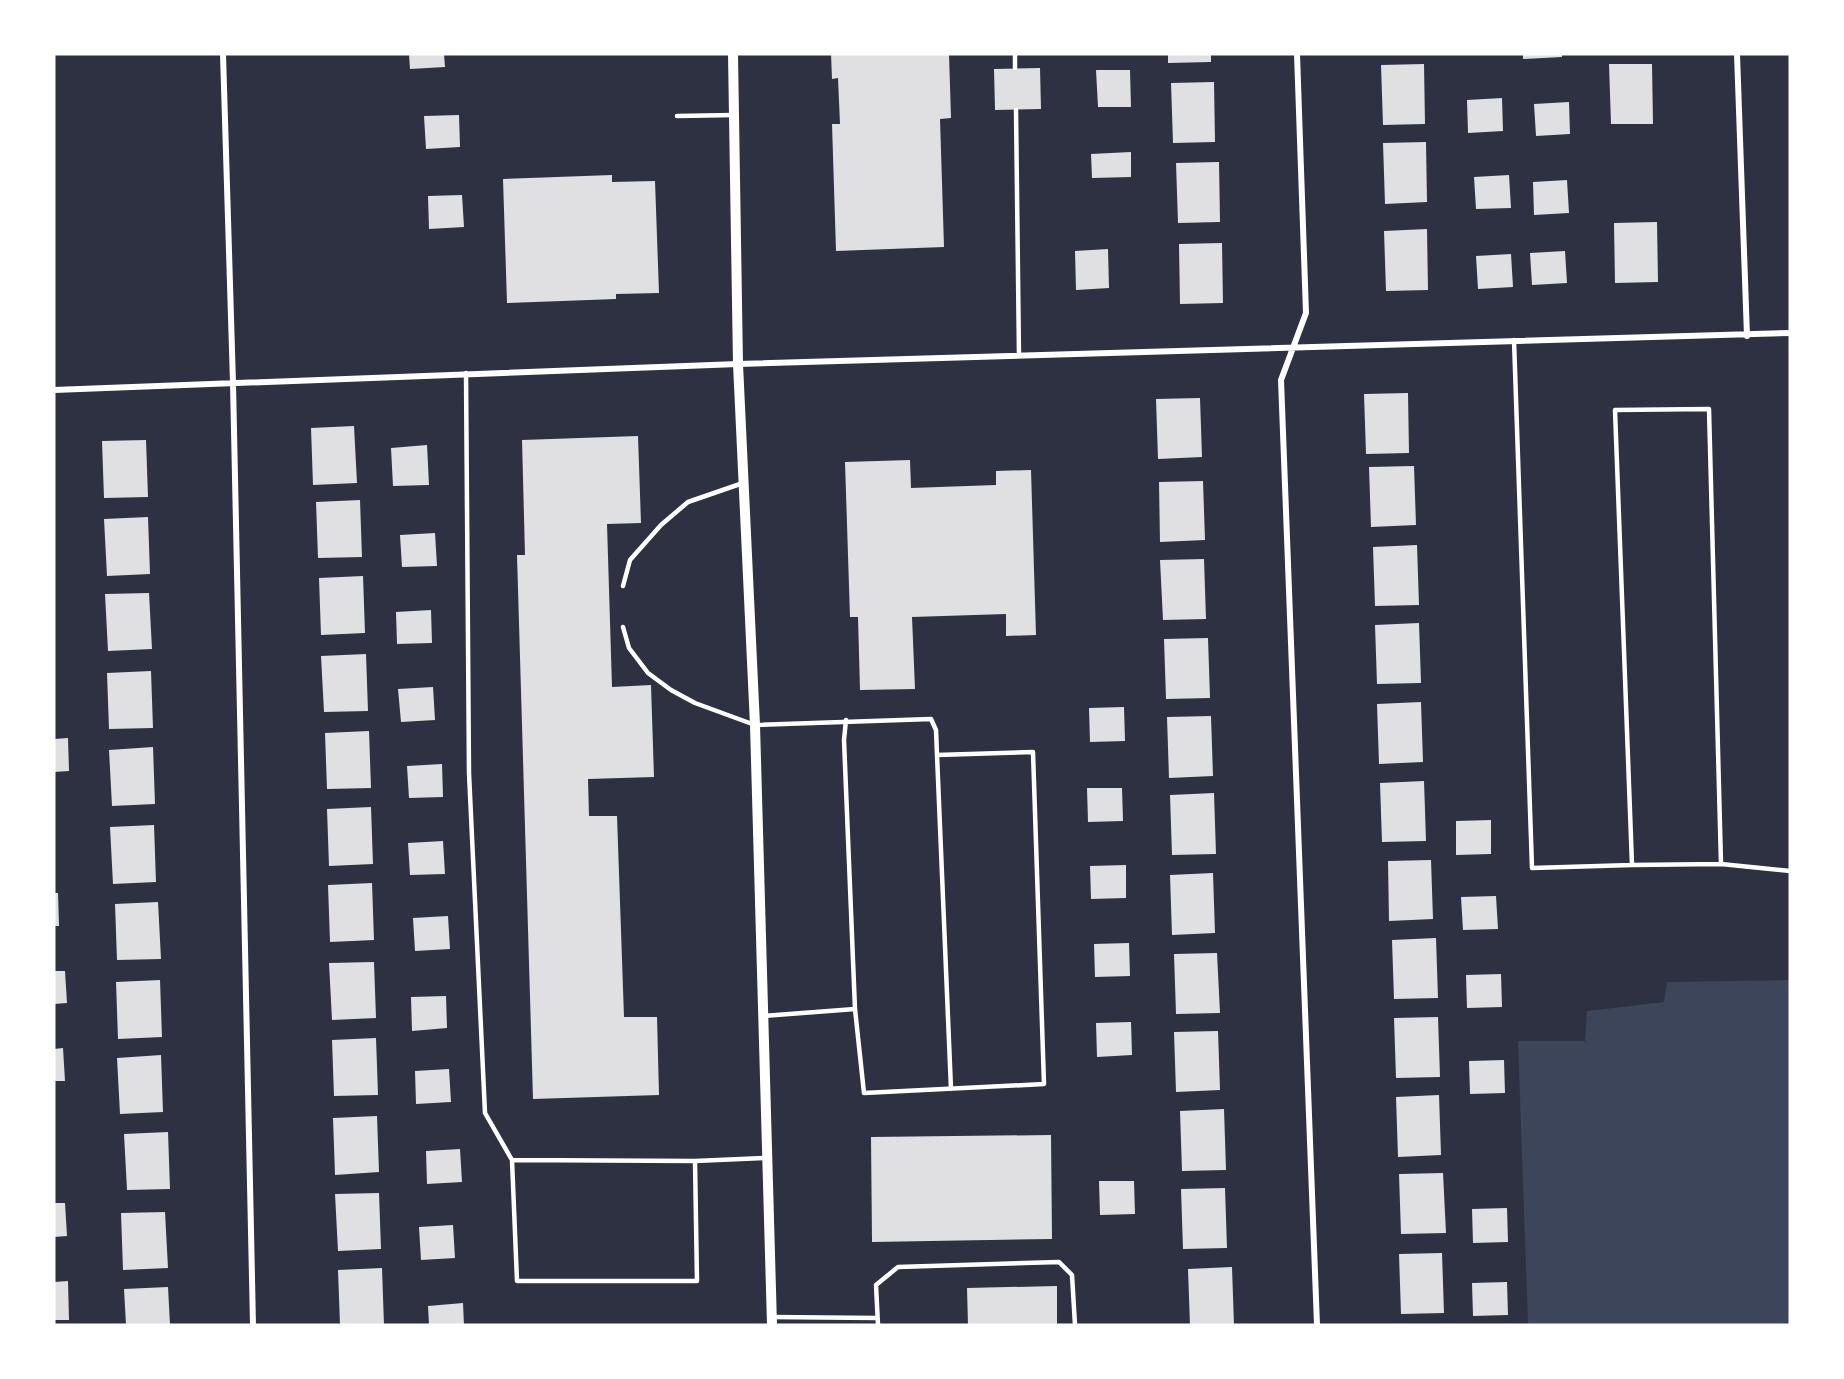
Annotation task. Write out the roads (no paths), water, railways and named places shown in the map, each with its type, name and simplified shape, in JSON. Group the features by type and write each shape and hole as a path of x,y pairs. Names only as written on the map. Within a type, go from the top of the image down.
{"street":[{"path":"223,54 233,383 252,1325"},
{"path":"733,54 738,364 755,725 772,1321"},
{"path":"1297,54 1306,313 1281,380 1317,1325"},
{"path":"1737,54 1747,336"},
{"path":"54,390 738,364 1790,333"}],"lane":[{"path":"1015,54 1015,68"},
{"path":"1017,110 1018,356"},
{"path":"677,116 734,115"},
{"path":"1514,340 1532,868 1721,864 1790,871"},
{"path":"466,373 469,773 485,1113 512,1160 517,1281 697,1281 695,1161"},
{"path":"1632,865 1615,410 1709,409 1721,864"},
{"path":"623,586 630,560 661,525 688,502 744,483"},
{"path":"623,627 629,648 648,672 671,690 695,703 755,725 846,720 931,719 936,730 951,1089"},
{"path":"846,720 844,740 855,1009 864,1092 1044,1084 1033,752 937,755"},
{"path":"764,1016 855,1009"},
{"path":"512,1160 695,1161 768,1158"},
{"path":"878,1325 876,1285 898,1267 1059,1262 1072,1275 1075,1325"},
{"path":"772,1321 878,1318"}]}
